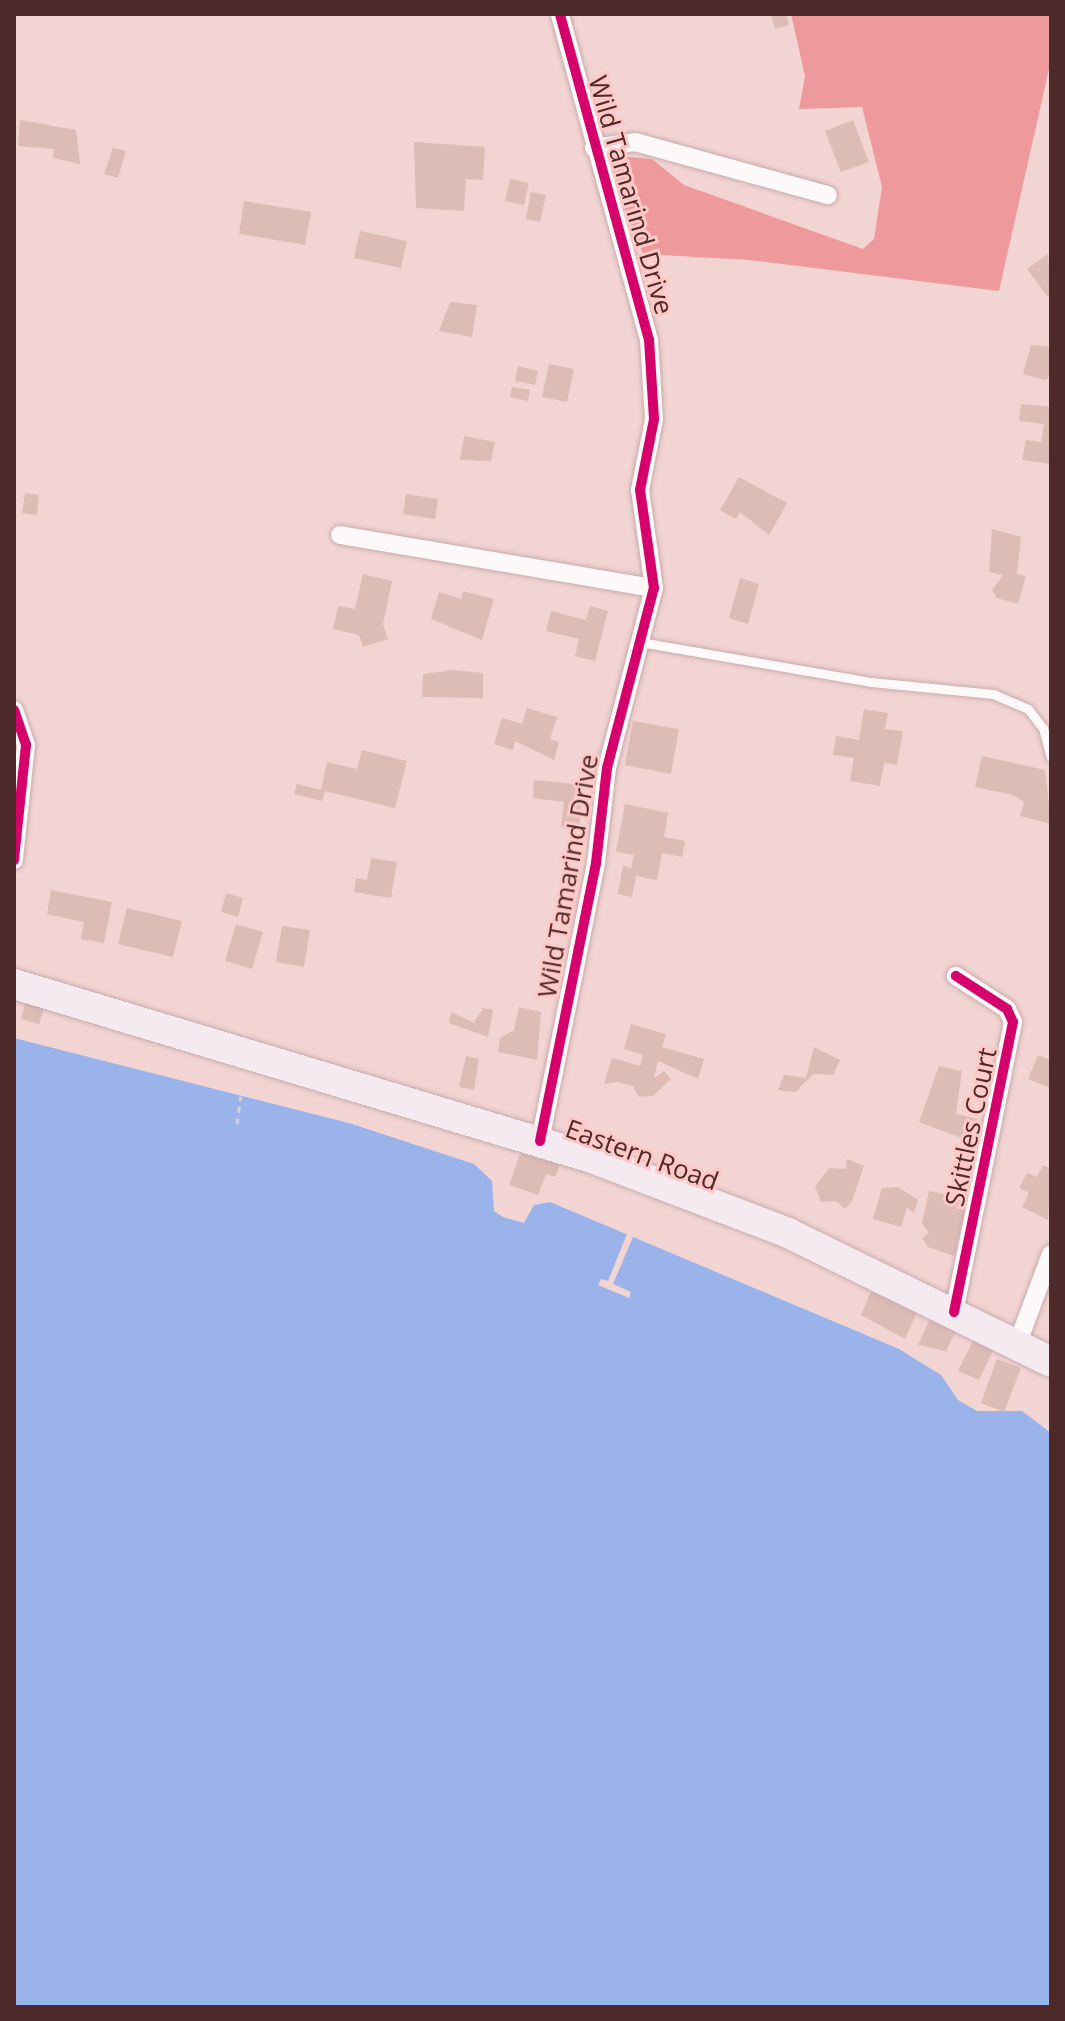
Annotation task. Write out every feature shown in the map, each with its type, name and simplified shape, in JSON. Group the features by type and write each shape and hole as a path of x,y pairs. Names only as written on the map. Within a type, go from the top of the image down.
{"highway":[{"name":"Eastern Road","path":"14,984 540,1141 788,1233 1051,1362"}],"street":[{"name":"Wild Tamarind Drive","path":"540,1141 596,863 607,768 654,588 640,490 654,419 651,354 626,242 594,148 560,14"},
{"path":"594,148 644,144 828,195"},
{"path":"340,535 654,588"},
{"path":"14,710 26,745 20,778 14,860"},
{"name":"Skittles Court","path":"954,1312 1013,1022 1007,1009 956,976"},
{"path":"1017,1345 1051,1254"}],"lane":[{"path":"640,642 871,682 993,694 1028,709 1043,728 1051,757"}],"path":[{"path":"237,1124 241,1096"}],"shaded area":[{"path":"791,14 1051,14 1051,60 999,291 749,260 643,254 609,169 617,156 652,159 684,185 863,249 874,239 882,187 862,107 799,109 805,76"}],"water":[{"path":"14,1038 349,1123 474,1164 492,1181 494,1211 503,1217 524,1223 534,1205 550,1202 899,1349 941,1375 958,1400 977,1411 1022,1411 1051,1433 1051,2007 14,2007"}],"pier":[{"path":"627,1234 633,1237 613,1284 631,1292 629,1298 598,1285 601,1279 608,1281"}],"building":[{"path":"771,14 786,14 789,25 775,29"},
{"path":"20,120 76,130 80,164 53,158 54,149 18,146"},
{"path":"853,120 869,162 841,172 825,131"},
{"path":"414,142 485,147 483,180 466,179 464,211 416,208"},
{"path":"113,148 126,151 118,178 104,174"},
{"path":"510,179 529,183 524,205 505,201"},
{"path":"531,192 546,195 540,222 526,219"},
{"path":"244,201 311,212 305,245 239,234"},
{"path":"360,231 407,241 401,268 354,258"},
{"path":"1048,254 1051,295 1048,297 1027,269"},
{"path":"450,302 477,305 472,337 439,331"},
{"path":"1031,345 1051,347 1051,376 1045,380 1023,374"},
{"path":"549,364 574,369 567,402 542,397"},
{"path":"518,366 538,371 535,385 515,381"},
{"path":"512,387 530,390 528,401 510,397"},
{"path":"1021,404 1051,407 1051,464 1022,460 1026,440 1041,442 1044,424 1019,421"},
{"path":"464,436 495,442 491,461 460,460"},
{"path":"739,477 787,503 769,535 740,512 736,519 720,510"},
{"path":"25,493 39,495 37,515 22,513"},
{"path":"406,494 438,499 435,519 403,514"},
{"path":"992,529 1021,537 1017,574 1026,576 1018,604 997,598 992,590 1003,575 989,572"},
{"path":"363,574 392,581 383,624 388,639 363,647 359,635 333,629 338,606 355,609"},
{"path":"740,578 759,584 748,624 729,618"},
{"path":"463,591 494,599 482,640 431,619 439,592 461,599"},
{"path":"590,606 608,611 595,661 575,656 579,639 546,631 551,611 586,620"},
{"path":"453,670 483,673 483,698 422,697 423,674"},
{"path":"527,708 557,717 550,739 559,742 554,760 515,741 513,750 494,744 502,718 522,724"},
{"path":"864,709 888,713 885,729 903,731 897,765 884,763 880,786 850,781 854,758 833,755 836,736 859,740"},
{"path":"633,721 679,729 671,774 625,765"},
{"path":"362,750 407,761 395,808 325,791 322,801 294,794 297,784 321,790 327,762 357,769"},
{"path":"982,756 1045,770 1051,824 1020,816 1024,802 1013,795 975,787"},
{"path":"534,780 583,785 579,829 561,827 564,802 533,798"},
{"path":"625,804 668,813 664,837 685,841 682,857 662,853 657,880 636,876 632,897 618,894 623,865 631,869 634,855 616,852"},
{"path":"371,858 397,862 391,898 354,892 356,878 367,880"},
{"path":"51,890 112,902 104,943 81,939 84,922 47,914"},
{"path":"226,893 243,898 238,917 221,912"},
{"path":"127,908 182,921 173,957 118,944"},
{"path":"236,924 263,932 252,969 225,961"},
{"path":"282,926 310,930 304,967 276,962"},
{"path":"26,1000 45,1005 39,1024 21,1019"},
{"path":"519,1007 541,1012 537,1060 498,1052 500,1038 514,1030"},
{"path":"483,1008 493,1010 488,1037 449,1023 451,1012 474,1023"},
{"path":"631,1024 666,1034 662,1047 704,1059 698,1079 658,1061 654,1078 664,1071 671,1079 653,1096 639,1097 633,1086 618,1082 604,1084 612,1058 640,1066 643,1055 624,1049"},
{"path":"814,1047 840,1060 833,1075 813,1074 796,1092 778,1090 784,1075 806,1078"},
{"path":"1038,1055 1051,1060 1051,1088 1028,1079"},
{"path":"466,1056 479,1059 474,1090 459,1087"},
{"path":"939,1066 962,1071 956,1114 978,1119 972,1142 919,1122"},
{"path":"521,1151 560,1165 555,1177 546,1174 538,1195 509,1185"},
{"path":"847,1159 864,1166 852,1201 845,1209 836,1201 821,1202 815,1186 829,1168 846,1169"},
{"path":"1043,1165 1051,1169 1048,1220 1022,1207 1029,1193 1019,1188 1027,1173 1037,1177"},
{"path":"898,1187 918,1200 914,1213 907,1208 901,1227 873,1219 882,1188"},
{"path":"929,1191 968,1199 954,1256 928,1247 922,1238 929,1233 922,1223"},
{"path":"871,1292 918,1310 905,1339 861,1315"},
{"path":"930,1319 956,1331 946,1351 918,1345"},
{"path":"976,1335 996,1344 979,1380 958,1371"},
{"path":"997,1359 1021,1368 1004,1412 981,1403"}],"cycle path":[{"path":"540,1141 596,863 607,768 654,588 640,490 654,419 649,340 560,14"},
{"path":"14,710 26,745 14,860"},
{"path":"954,1312 1013,1022 1007,1009 956,976"}]}
